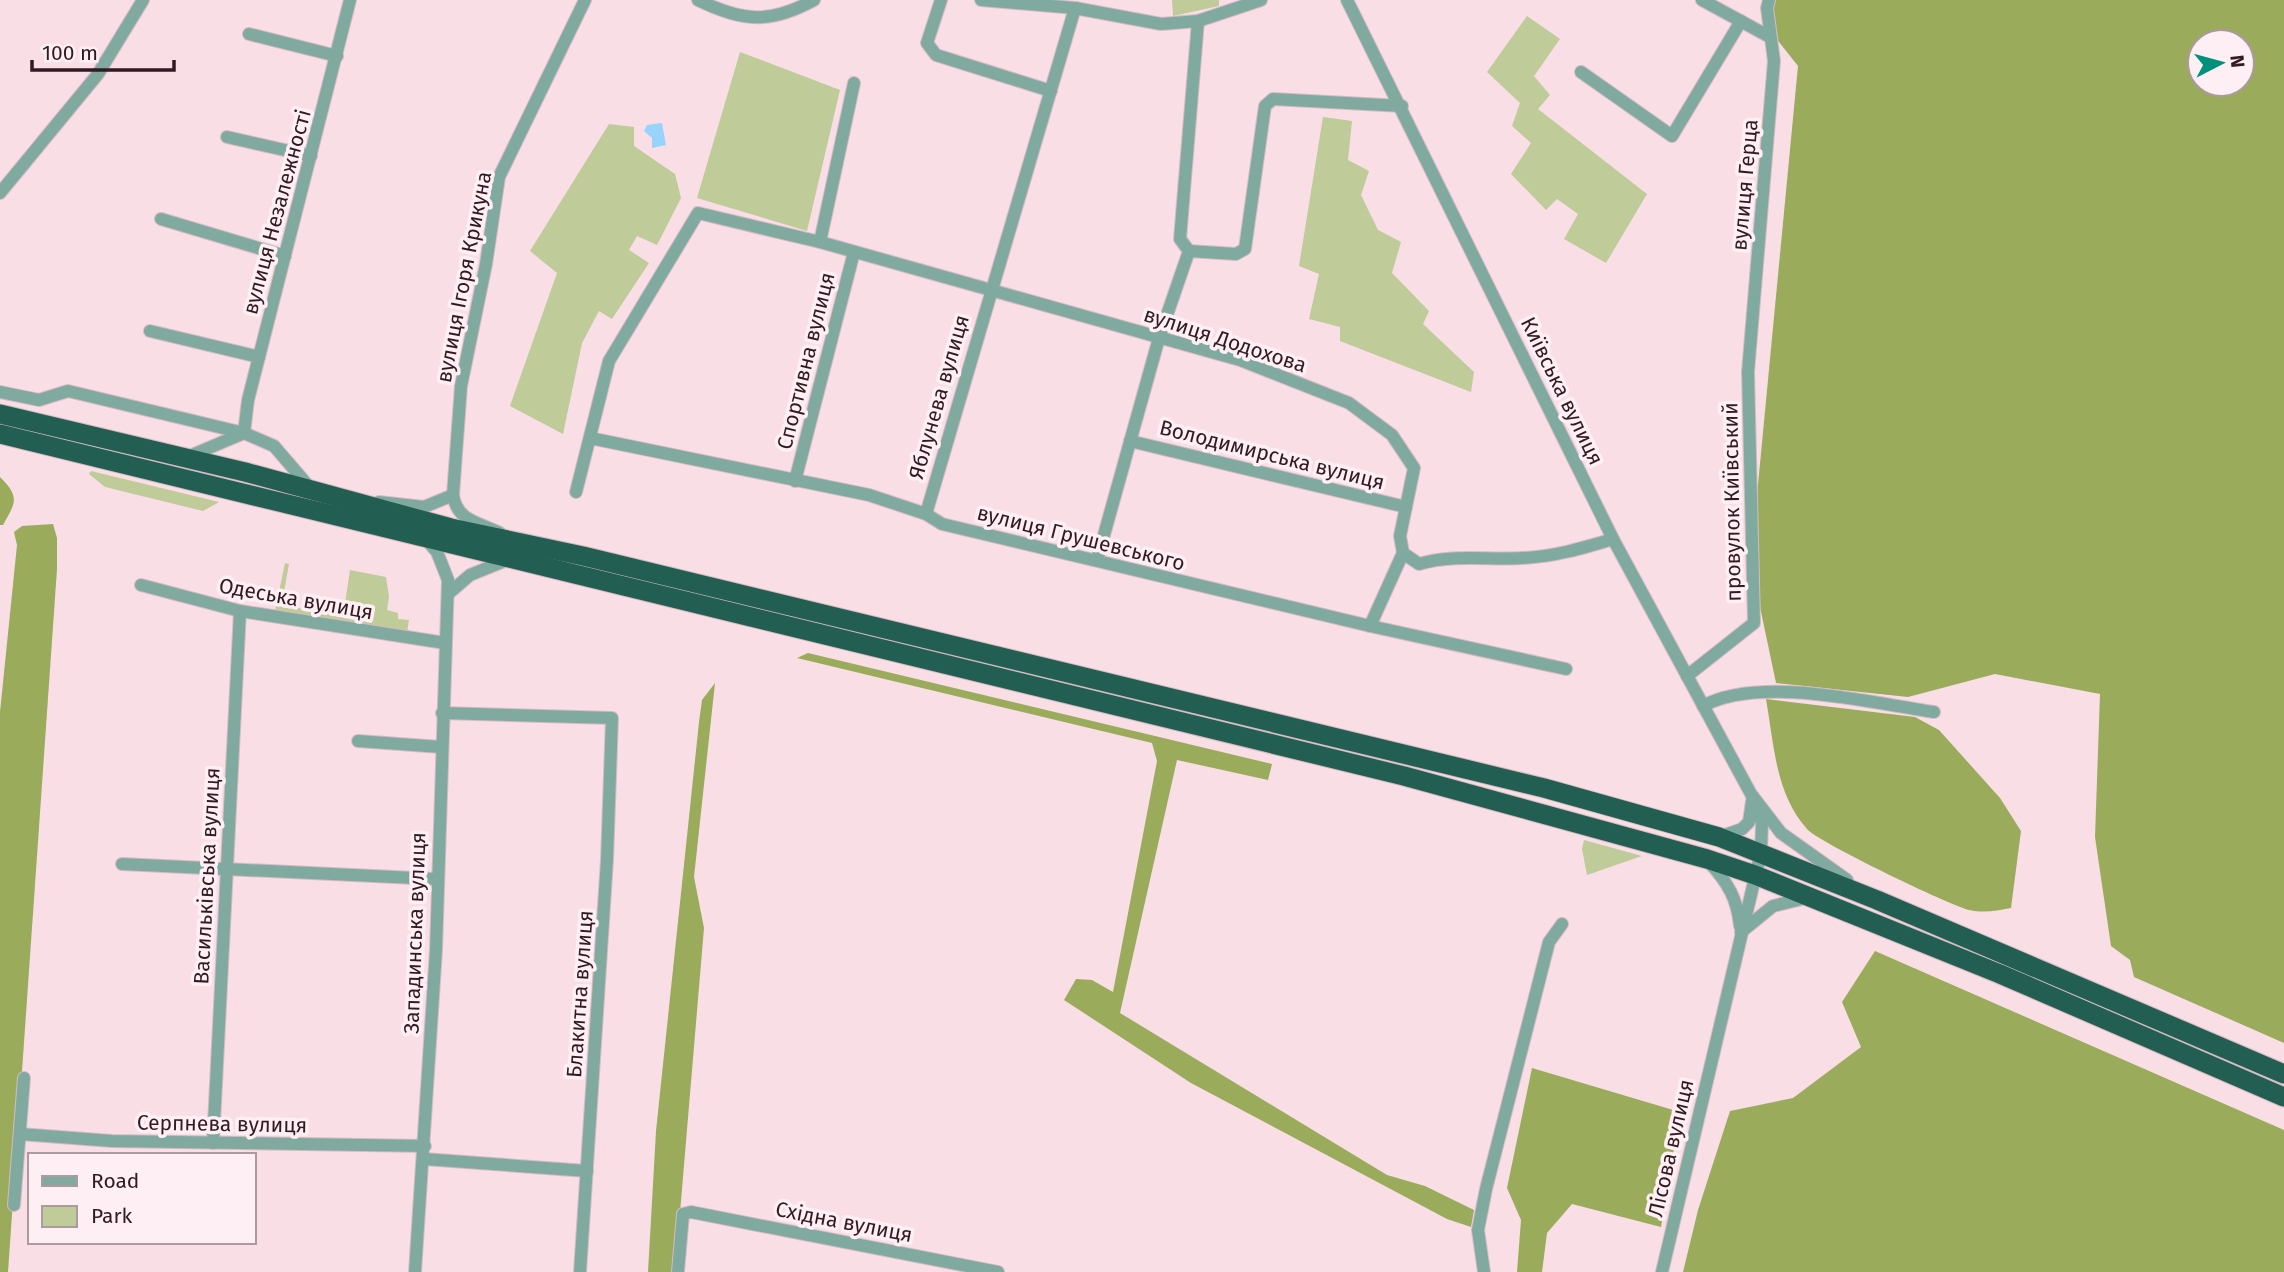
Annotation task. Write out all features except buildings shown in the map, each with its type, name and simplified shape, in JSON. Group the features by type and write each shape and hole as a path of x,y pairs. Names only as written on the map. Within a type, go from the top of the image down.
{"highway":[{"path":"0,414 311,490 516,550 1404,776 1707,859 1755,875 2000,974 2284,1097"},
{"path":"0,434 423,537 516,550 1544,788 1719,837 1877,900 2284,1074"}],"street":[{"path":"0,193 98,74 143,0"},
{"name":"вулиця Незалежності","path":"244,433 248,400 350,0"},
{"name":"вулиця Ігоря Крикуна","path":"453,495 461,386 486,264 499,177 584,0"},
{"path":"698,0 715,8 750,17 786,15 814,0"},
{"path":"941,0 927,43 936,55 1051,91"},
{"path":"981,0 1075,8 1161,24 1198,21 1261,0"},
{"name":"Київська вулиця","path":"1347,0 1402,106 1613,539 1751,794"},
{"path":"1702,0 1770,37"},
{"name":"вулиця Герца","path":"1752,337 1774,61 1769,0"},
{"path":"990,290 1075,8"},
{"path":"1189,251 1181,239 1198,21"},
{"path":"1581,72 1672,136 1741,21"},
{"path":"249,34 337,56"},
{"path":"820,242 854,83"},
{"path":"1189,251 1236,254 1245,249 1265,106 1273,99 1402,106"},
{"path":"227,137 311,156"},
{"name":"вулиця Додохова","path":"576,492 608,361 698,213 820,242 1240,360 1349,402 1392,435 1414,468 1400,537 1403,553"},
{"path":"161,219 285,256"},
{"path":"1097,560 1159,338 1189,251"},
{"name":"Спортивна вулиця","path":"795,481 854,252"},
{"name":"Яблунева вулиця","path":"926,514 990,290"},
{"path":"150,331 259,357"},
{"name":"провулок Київський","path":"1687,676 1755,623 1748,372 1752,337"},
{"path":"0,392 39,400 68,391 244,433 274,446 311,490"},
{"path":"185,458 244,433"},
{"name":"вулиця Грушевського","path":"590,438 869,495 926,514 942,524 1370,626 1566,669"},
{"name":"Володимирська вулиця","path":"1130,441 1406,507"},
{"path":"357,502 402,502 425,507 453,495 459,516 516,550"},
{"name":"Западинська вулиця","path":"415,1272 436,950 436,879 448,594 446,568 423,537"},
{"path":"1370,626 1403,553 1419,564 1438,558 1525,558 1578,550 1613,539"},
{"path":"448,594 479,570 516,550"},
{"name":"Одеська вулиця","path":"141,585 240,611 445,643"},
{"name":"Васильківська вулиця","path":"213,1143 240,611"},
{"path":"1703,706 1734,695 1776,691 1934,712"},
{"name":"Блакитна вулиця","path":"442,713 612,718 607,860 580,1272"},
{"path":"358,741 441,747"},
{"path":"1719,837 1735,832 1749,822 1753,811 1751,794"},
{"path":"1751,794 1781,833 1807,855 1877,900"},
{"name":"Лісова вулиця","path":"1662,1272 1761,852 1762,823 1751,794"},
{"path":"1707,859 1728,882 1734,896 1741,932 1773,906 1810,897"},
{"path":"122,863 436,879"},
{"path":"1483,1272 1478,1230 1486,1189 1549,942 1562,924"},
{"path":"14,1205 24,1078"},
{"name":"Серпнева вулиця","path":"20,1135 424,1153 587,1171"},
{"name":"Східна вулиця","path":"678,1272 683,1214 691,1212 998,1272"}],"green space":[{"path":"1172,0 1219,0 1219,6 1173,16"},
{"path":"1769,0 2284,0 2284,1043 2134,977 2130,960 2111,946 2095,837 2100,694 1995,674 1908,697 1776,683 1759,602 1757,495 1798,66 1775,37"},
{"path":"1527,16 1560,39 1534,76 1550,95 1538,109 1647,194 1606,263 1564,239 1578,214 1557,199 1546,210 1511,174 1531,143 1512,126 1520,103 1487,72"},
{"path":"740,52 840,90 807,231 697,198"},
{"path":"1323,117 1352,121 1348,160 1369,171 1361,195 1378,230 1401,242 1392,273 1429,311 1423,324 1474,372 1471,392 1340,341 1340,327 1309,319 1319,274 1299,266"},
{"path":"609,124 634,127 634,146 675,174 681,198 657,245 637,236 629,250 649,263 612,319 599,311 582,343 563,434 510,406 557,273 530,251"},
{"path":"91,471 219,502 203,511 105,487 89,474"},
{"path":"0,477 11,490 14,500 3,525 0,525"},
{"path":"53,524 57,538 57,569 8,1272 0,1272 0,712 17,545 14,532 22,526"},
{"path":"285,563 289,564 284,592 291,594 289,606 343,617 350,570 386,577 389,597 387,610 398,613 398,619 409,620 407,633 275,611"},
{"path":"808,653 1272,764 1268,780 1177,760 1120,1013 1387,1175 1425,1186 1474,1210 1471,1227 1447,1219 1191,1083 1064,1000 1076,979 1092,980 1113,992 1157,761 1152,743 797,658"},
{"path":"715,683 694,877 704,928 675,1272 648,1272 656,1131 699,722 702,700"},
{"path":"1766,699 1915,717 1939,730 2000,798 2021,831 2011,908 1980,911 1957,906 1857,859 1807,829 1796,815 1782,784"},
{"path":"1584,840 1642,856 1587,875 1582,849"},
{"path":"1875,951 2284,1130 2284,1272 1683,1272 1698,1210 1730,1111 1793,1098 1861,1047 1842,1002"},
{"path":"1532,1068 1680,1112 1661,1227 1572,1204 1547,1233 1542,1272 1517,1272 1521,1220 1507,1188"}],"water":[{"path":"662,123 666,145 652,148 652,138 644,131 647,125"}]}
